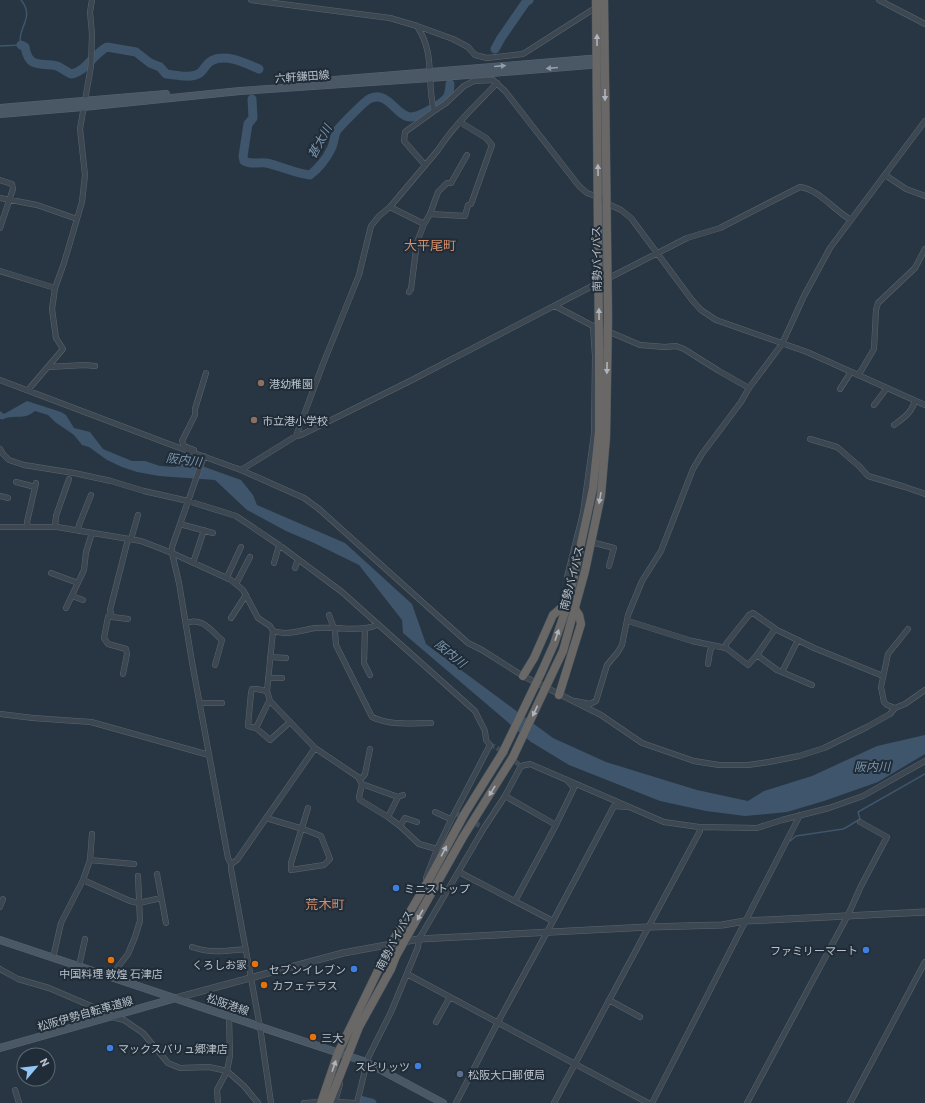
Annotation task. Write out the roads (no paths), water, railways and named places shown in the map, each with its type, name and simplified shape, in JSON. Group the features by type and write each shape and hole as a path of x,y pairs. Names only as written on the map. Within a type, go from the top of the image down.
{"highway":[{"name":"南勢バイパス","path":"328,1103 338,1053 391,944 427,883 465,813 503,752 554,644 566,609 593,488 598,431 606,203 601,61 596,0"},
{"name":"南勢バイパス","path":"328,1103 359,1027 391,969 396,956 463,837 513,758 563,651 575,609 601,494 606,437 608,319 603,281 598,197 604,0"},
{"path":"522,676 534,658 553,615 560,610 566,609"},
{"path":"559,695 581,624 580,615 575,609"}],"main road":[{"name":"六軒鎌田線","path":"0,114 84,104 601,61"},
{"name":"六軒鎌田線","path":"0,108 84,104"},
{"name":"松阪港線","path":"0,940 366,1062 443,1103"},
{"name":"松阪伊勢自転車道線","path":"0,1048 176,998"}],"street":[{"path":"28,390 63,349 56,338 52,309 54,288 82,202 85,174 80,129 91,59 92,34 90,12 92,0"},
{"path":"251,0 361,13 390,18 453,38 468,47 475,56 487,58 523,54 592,10"},
{"path":"879,0 925,24"},
{"path":"418,26 430,55 432,104 434,110"},
{"path":"425,165 404,141 405,132 434,110 446,103 464,86 474,81 493,80 505,91 579,186 587,194 598,197 606,203 621,210 631,218 656,254 701,310 716,320 807,352 925,405"},
{"path":"296,436 359,275 371,226 379,216 390,207 460,122 497,83"},
{"path":"430,214 465,216 468,205 471,204 492,146 486,138 460,122"},
{"path":"572,701 590,704 596,701 607,665 622,645 628,615 642,581 661,551 693,469 702,454 782,344 804,296 830,248 924,124"},
{"path":"409,292 411,289 417,242 424,224 430,214 438,192 447,183 451,183 467,155"},
{"path":"886,175 906,189 925,196"},
{"path":"0,180 12,184 14,189 0,228"},
{"path":"241,470 296,436 301,435 410,381 687,238 720,228 800,187 813,192 850,220"},
{"path":"0,198 37,205 77,219"},
{"path":"390,207 424,224"},
{"path":"417,242 433,245"},
{"path":"857,375 874,349 876,310 878,303 915,268 925,249"},
{"path":"0,271 54,288"},
{"path":"555,306 593,326 595,356 594,434 583,513 567,577"},
{"path":"612,333 640,345 665,347 676,346 684,349 749,388"},
{"path":"48,367 85,365 95,366"},
{"path":"206,372 195,408 195,415 182,442 184,446 196,451 203,458 241,470 304,498 319,509 468,643 482,650 522,676 601,715 642,743 694,760 719,765 748,765 769,762 824,748 867,728 890,714 895,708 905,704 925,690"},
{"path":"840,389 851,372"},
{"path":"0,380 198,454"},
{"path":"874,405 887,388"},
{"path":"894,425 907,416 915,401"},
{"path":"810,439 837,447 868,476 925,494"},
{"path":"0,449 2,456 12,462 86,475 144,491 189,499 236,516 279,545 342,592 475,711 485,731 486,740 490,745 437,849 425,882 427,883"},
{"path":"203,458 172,547 172,553 228,858 231,864 260,1027 271,1103"},
{"path":"55,527 56,516 69,478"},
{"path":"16,482 35,485 27,522 28,527"},
{"path":"78,531 91,495"},
{"path":"0,496 8,498"},
{"path":"128,620 112,617 110,610 138,515"},
{"path":"180,524 213,533"},
{"path":"0,527 55,527 141,541 227,577 243,590 258,618 270,626 273,631 266,691 270,701 315,748 358,777 361,782 400,796 388,817"},
{"path":"193,563 204,530"},
{"path":"66,608 84,570 86,552 92,533"},
{"path":"591,542 614,548 609,566"},
{"path":"274,563 279,545"},
{"path":"227,577 241,547"},
{"path":"236,584 250,557"},
{"path":"295,568 298,559"},
{"path":"51,573 78,583"},
{"path":"231,618 241,600 246,595"},
{"path":"72,596 83,600"},
{"path":"111,613 108,617 104,638 108,644 126,649 127,654 123,674"},
{"path":"726,648 726,644 749,615 753,613 775,628 814,648 883,676"},
{"path":"329,615 332,627 335,631 336,645 372,717 380,721 402,724 431,722"},
{"path":"186,623 192,621 202,622 222,640 215,665"},
{"path":"628,621 713,646 726,648 748,665 757,655 775,628"},
{"path":"273,631 285,634 332,627 366,628 374,627 378,624"},
{"path":"366,628 364,663 370,675"},
{"path":"895,708 884,702 881,687 888,654 908,629"},
{"path":"782,672 798,640"},
{"path":"708,664 710,651 713,646"},
{"path":"757,655 782,672 812,685"},
{"path":"270,657 286,658"},
{"path":"268,678 282,678"},
{"path":"266,691 252,689 248,726 256,728 270,740 290,722"},
{"path":"256,728 270,701"},
{"path":"200,703 222,704"},
{"path":"0,714 91,722 209,755"},
{"path":"231,864 237,860 315,748"},
{"path":"370,749 365,774 361,782 360,800 388,817 419,844 437,849"},
{"path":"304,1103 356,1103 366,1062 391,1012 418,947 419,939 505,796 521,766 530,764 664,822 699,827 757,828 829,808 863,796 925,761"},
{"path":"515,901 574,788 565,778"},
{"path":"505,796 556,825"},
{"path":"456,1103 614,806 631,807"},
{"path":"266,818 303,829 321,836 330,859 324,865 291,870 291,863 303,829 308,808"},
{"path":"435,812 448,818 452,818"},
{"path":"652,1103 800,815"},
{"path":"400,826 406,818 417,822"},
{"path":"747,1103 848,915 861,886 887,837 860,822"},
{"path":"554,1103 700,831 699,827"},
{"path":"53,958 61,923 83,880 90,860 92,834"},
{"path":"90,860 134,864"},
{"path":"459,872 553,921"},
{"path":"157,874 166,923"},
{"path":"112,977 128,954 140,921 138,876"},
{"path":"83,880 130,901 139,903 161,898"},
{"path":"0,907 3,899"},
{"path":"176,998 343,953 419,939 648,927 722,925 745,921 925,912"},
{"path":"79,966 85,939"},
{"path":"192,948 206,952 245,949"},
{"path":"850,1103 925,962"},
{"path":"0,969 18,979 49,988 112,1017 124,1020 143,1033 168,1063 180,1068 209,1067 228,1071 244,1086 258,1103"},
{"path":"407,974 648,1103"},
{"path":"436,1022 450,997"},
{"path":"609,1000 640,1017"},
{"path":"218,1103 217,1090 228,1071 230,1056 229,1016"},
{"path":"15,1090 19,1103"}],"water":[{"name":"阪内川","path":"27,401 61,412 66,415 74,428 90,432 103,449 132,461 145,461 160,466 175,467 188,461 241,480 253,495 257,505 345,543 412,604 426,644 553,738 606,762 697,790 748,801 764,791 812,776 877,746 925,735 925,754 878,782 787,812 745,816 706,811 660,801 569,765 531,742 403,633 402,620 359,565 286,531 247,510 215,480 159,476 137,472 122,467 107,460 89,447 82,445 74,435 55,422 48,415 35,411 24,416 10,417 3,420 0,419 0,411 4,414"}],"waterway":[{"path":"0,46 21,45 21,33 27,12 21,0"},
{"name":"甚太川","path":"495,49 501,38 526,2 529,0"},
{"name":"甚太川","path":"21,45 25,47 29,59 36,64 57,66 71,74 81,70 107,47 136,52 150,63 160,67 166,74 183,76 196,75 200,73 211,61 223,58 229,58 259,69"},
{"name":"甚太川","path":"252,99 253,118 248,124 243,156 244,161 252,163 266,163 298,173 310,175 319,167 327,156 332,147 336,132 369,99 376,97 387,100 401,113 411,117 420,115 446,99 450,89 450,84"},
{"path":"790,841 796,836 843,829 860,819 858,812 925,774"},
{"path":"360,1100 372,1103"}],"tunnel":[{"path":"490,745 496,747 521,766"},
{"path":"455,813 484,828"}],"place":[{"name":"港幼稚園","path":"261,383"},
{"name":"市立港小学校","path":"254,420"},
{"name":"ミニストップ","path":"396,888"},
{"name":"ファミリーマート","path":"866,950"},
{"name":"中国料理 敦煌 石津店","path":"111,960"},
{"name":"くろしお家","path":"255,964"},
{"name":"セブンイレブン","path":"354,969"},
{"name":"カフェテラス","path":"264,985"},
{"name":"三大","path":"313,1037"},
{"name":"マックスバリュ郷津店","path":"110,1048"},
{"name":"スピリッツ","path":"418,1066"},
{"name":"松阪大口郵便局","path":"460,1074"}],"district":[{"name":"大平尾町","path":"430,245"},
{"name":"荒木町","path":"325,904"}]}
